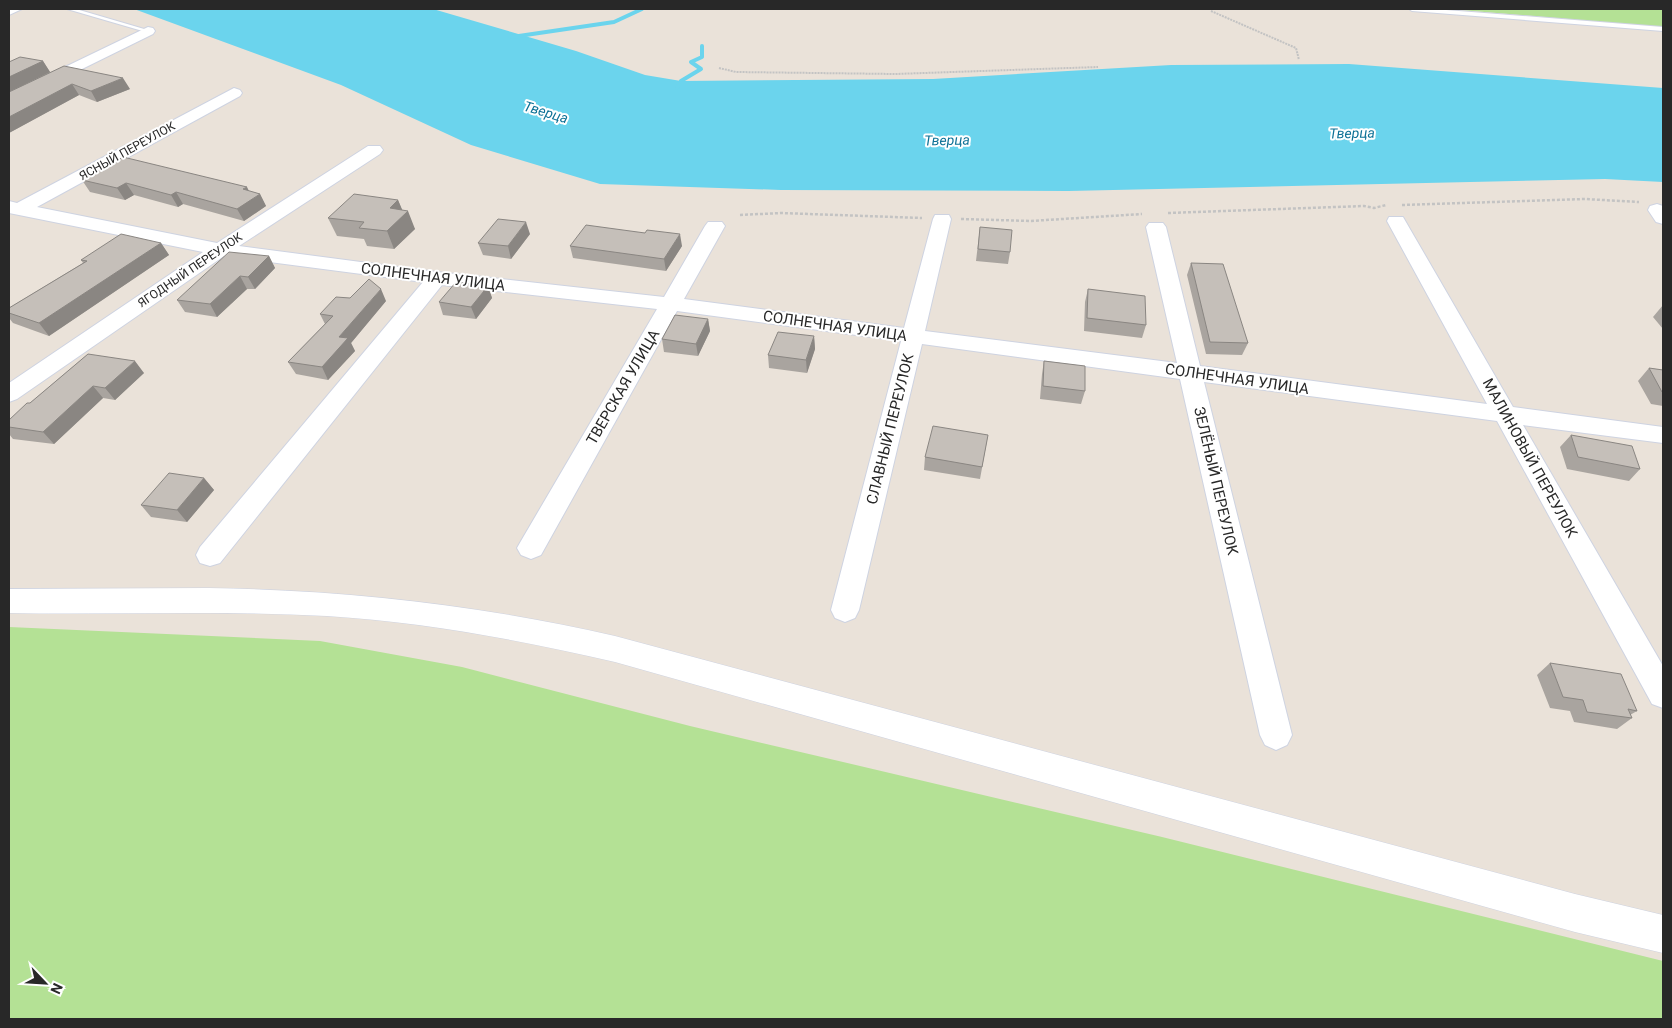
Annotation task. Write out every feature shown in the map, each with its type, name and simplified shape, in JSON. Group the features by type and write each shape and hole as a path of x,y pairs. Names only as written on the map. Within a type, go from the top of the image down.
{"main road":[{"path":"9,601 245,601 328,604 436,614 544,632 624,651 1575,913 1663,934"}],"street":[{"path":"9,11 16,9"},
{"path":"9,100 148,31"},
{"name":"ЯСНЫЙ ПЕРЕУЛОК","path":"14,208 234,92"},
{"name":"ЯГОДНЫЙ ПЕРЕУЛОК","path":"9,394 220,250 374,150"},
{"name":"СОЛНЕЧНАЯ УЛИЦА","path":"14,208 220,250 437,278 671,304 1663,435"},
{"name":"МАЛИНОВЫЙ ПЕРЕУЛОК","path":"1393,210 1505,414 1663,694"},
{"name":"ЗЕЛЁНЫЙ ПЕРЕУЛОК","path":"1155,218 1276,735"},
{"name":"СЛАВНЫЙ ПЕРЕУЛОК","path":"845,610 942,219"},
{"name":"ТВЕРСКАЯ УЛИЦА","path":"531,548 716,226"},
{"path":"210,555 437,278"}],"lane":[{"path":"70,9 148,31"},
{"path":"1412,9 1663,29"}],"path":[{"path":"1211,11 1296,48 1299,60"},
{"path":"719,68 736,72 895,74 1098,67"},
{"path":"740,215 781,213 1032,221 1155,218 1364,206 1393,210 1585,199 1655,210"}],"green space":[{"path":"1449,9 1663,9 1663,27"},
{"path":"9,627 320,641 462,667 690,726 1162,837 1663,961 1663,1019 9,1019"}],"water":[{"name":"Тверца","path":"134,9 433,9 576,51 645,75 681,81 933,79 1171,65 1349,64 1663,88 1663,182 1605,179 1068,191 781,190 600,184 471,145 341,85"}],"building":[{"path":"20,57 43,61 9,77 9,62"},
{"path":"64,66 123,78 91,91 72,84 9,117 9,92"},
{"path":"123,157 247,187 243,189 260,194 237,209 176,192 171,195 126,183 117,188 82,180"},
{"path":"354,194 398,200 390,208 408,211 387,231 359,228 364,222 328,218"},
{"path":"498,219 526,222 508,246 478,243"},
{"path":"586,225 645,233 647,230 680,234 664,259 570,246"},
{"path":"980,227 1012,230 1010,252 978,249"},
{"path":"121,234 161,243 39,323 9,313 9,308 87,261 81,260"},
{"path":"229,252 269,256 248,277 240,276 210,304 177,300"},
{"path":"1191,263 1223,264 1248,343 1210,342"},
{"path":"369,279 381,289 339,337 348,338 322,367 288,362 333,316 320,314 336,297 350,298"},
{"path":"456,282 488,286 471,307 439,302"},
{"path":"1088,289 1145,296 1146,325 1087,318"},
{"path":"675,315 708,319 696,344 662,339"},
{"path":"778,332 814,336 806,360 768,355"},
{"path":"88,354 135,361 105,388 93,386 43,432 9,427 9,420 27,403 30,403"},
{"path":"1044,361 1085,366 1085,391 1043,386"},
{"path":"1649,368 1663,370 1663,392 1662,392"},
{"path":"933,426 988,435 982,467 925,457"},
{"path":"1571,435 1632,446 1640,469 1578,457"},
{"path":"169,473 204,478 177,510 141,505"},
{"path":"1550,663 1621,674 1637,711 1628,709 1632,718 1587,712 1583,700 1563,697"}],"waterway":[{"path":"512,37 614,22 642,9"},
{"path":"677,88 681,81 701,69 691,62 702,57 702,46"}]}
